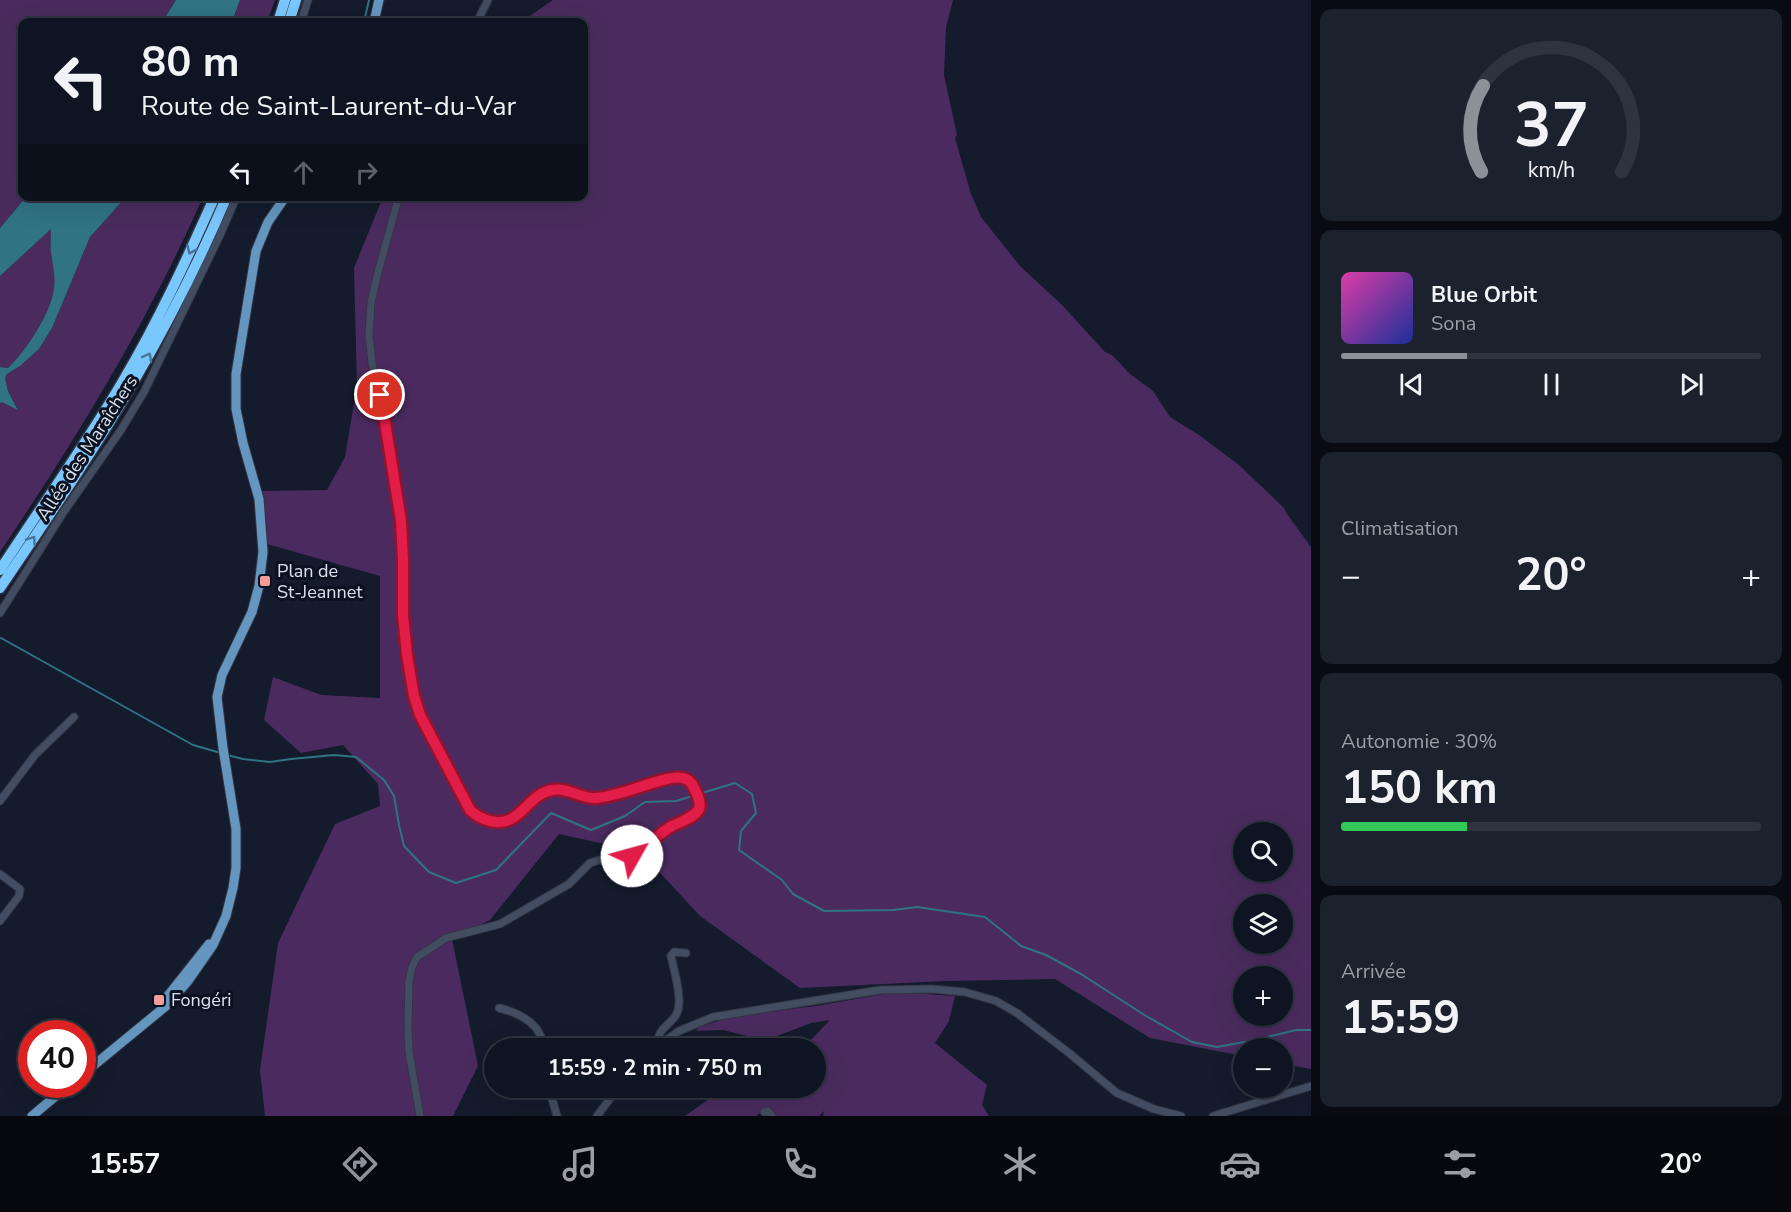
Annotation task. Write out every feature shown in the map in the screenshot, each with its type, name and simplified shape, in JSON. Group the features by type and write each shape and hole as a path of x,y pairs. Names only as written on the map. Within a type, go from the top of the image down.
{"highway":[{"path":"280,18 285,0"},
{"path":"290,18 296,0"},
{"path":"0,570 124,379 181,272 213,201"},
{"path":"0,588 134,382 190,277 225,201"}],"main road":[{"path":"375,18 379,0"},
{"path":"96,1063 150,1019 219,931 226,916 236,868 236,829 218,709 219,686 252,612 259,586 263,552 259,499 236,409 236,374 256,251 268,222 283,201"},
{"path":"32,1116 53,1098"}],"street":[{"path":"302,18 308,0"},
{"path":"479,18 488,0"},
{"name":"Allée des Maraîchers","path":"0,613 63,513 121,430 144,392 235,201"},
{"path":"398,201 371,303 370,348 383,410 401,521 403,615 408,665 414,696 429,734 470,810 479,817 493,822 512,819 535,798 552,790 563,790 584,797 597,798 667,779 683,778 690,782 700,802 700,808 694,814 668,828 632,856 620,860 599,860 590,863 569,884 500,924 446,938 417,957 409,981 408,1029 409,1052 420,1116"},
{"path":"0,801 35,755 74,717"},
{"path":"0,874 20,889 19,896 0,921"},
{"path":"659,1038 675,1017 680,1003 671,956 678,951 686,953"},
{"path":"669,1038 698,1022 713,1017 880,990 932,989 965,992 996,1001 1017,1012 1117,1093 1143,1105 1181,1116"},
{"path":"499,1008 513,1011 528,1020 542,1038"},
{"path":"1213,1116 1311,1086"},
{"path":"552,1098 557,1116"},
{"path":"597,1116 610,1098"},
{"path":"764,1112 772,1116"}],"shaded area":[{"path":"0,0 176,0 165,18 18,18 18,201 23,201 0,228"},
{"path":"240,0 275,0 268,18 233,18"},
{"path":"553,0 953,0 946,27 944,75 957,135 955,138 971,194 981,217 1020,266 1062,305 1105,352 1112,355 1130,374 1153,391 1170,417 1239,465 1284,508 1311,547 1311,1069 1293,1066 1293,1038 1233,1038 1233,1054 1150,1038 1055,979 946,981 800,988 700,916 641,852 559,834 490,920 452,939 478,1066 453,1116 265,1116 260,1070 278,943 335,824 380,806 378,784 343,745 301,753 264,720 273,677 321,695 380,698 380,576 267,544 262,491 327,490 345,457 357,386 354,268 381,201 588,201 588,18 527,18"},
{"path":"122,201 201,201 182,244 135,334 83,423 0,552 1,401 18,409 8,391 5,378 39,349 52,328 90,237"},
{"path":"52,228 51,257 55,286 52,299 40,325 24,350 8,368 0,367 0,276"},
{"path":"895,992 955,996 949,1021 935,1043 987,1085 982,1105 989,1116 823,1116 824,1111 819,1116 777,1116 767,1107 756,1116 685,1116 711,1098 826,1098 826,1038 813,1038 830,1020 811,1023 777,1036 777,1038 755,1038 723,1030 696,1031 699,1027 733,1016 816,1006"}],"water":[{"path":"176,0 240,0 233,18 165,18"},
{"path":"23,201 122,201 90,237 52,328 39,349 5,378 8,391 18,410 0,403 0,367 8,368 22,352 48,309 54,284 51,229 0,276 0,228"}],"waterway":[{"path":"365,18 369,0"},
{"path":"1,638 193,745 221,753"},
{"path":"227,755 270,762 334,755 356,757 384,780 394,796 404,846 429,872 456,883 496,870 551,813 591,830 625,816 645,802 676,801 735,783 752,794 756,813 741,831 739,850 782,880 793,894 824,911 893,910 917,907 985,917 1021,946 1046,955 1081,974 1146,1016 1192,1042 1217,1047 1296,1030 1311,1030"}],"place":[{"name":"Plan de St-Jeannet","path":"265,581"},
{"name":"Fongéri","path":"159,1000"}],"route":[{"path":"380,395 401,521 403,615 414,696 429,734 470,810 484,819 500,822 519,815 535,798 552,790 563,790 584,797 597,798 675,777 690,782 700,802 698,811 668,828 632,856"}]}
